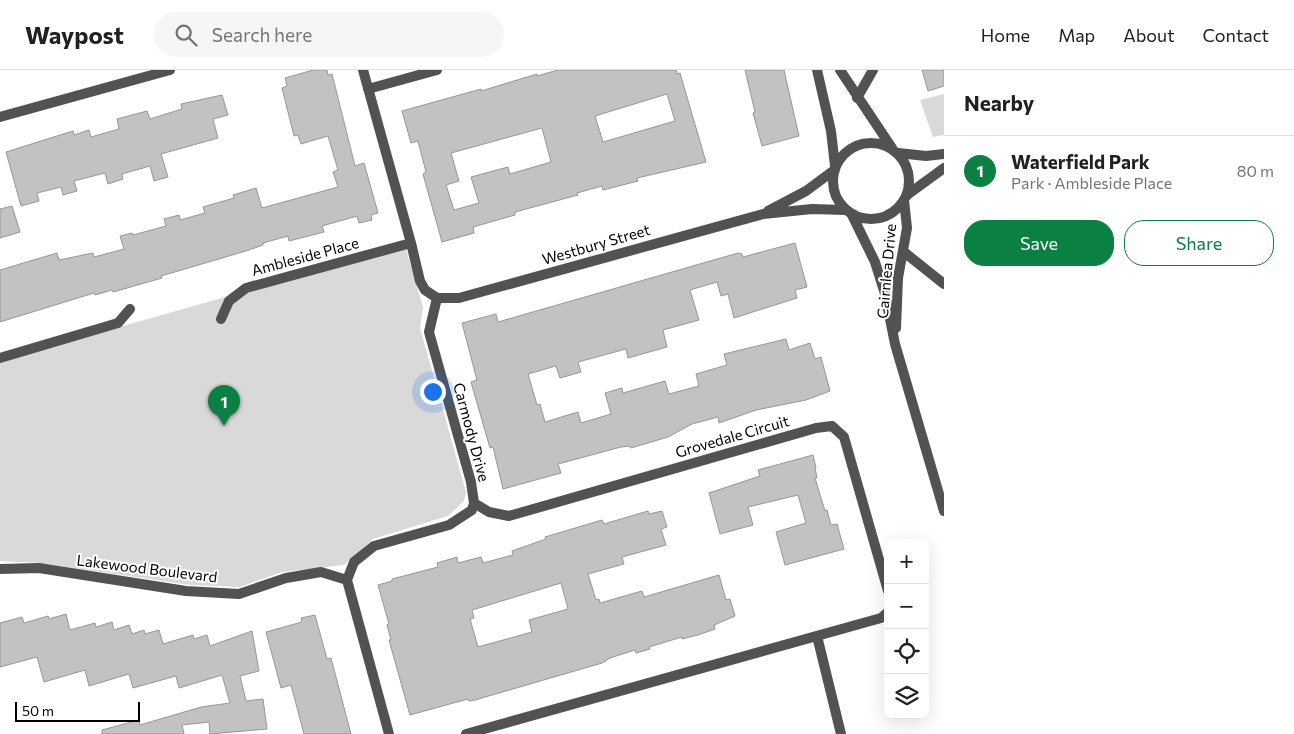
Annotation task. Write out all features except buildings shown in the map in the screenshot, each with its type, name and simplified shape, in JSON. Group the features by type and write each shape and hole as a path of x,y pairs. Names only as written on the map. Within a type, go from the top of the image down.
{"street":[{"path":"0,117 170,70"},
{"path":"363,70 420,281 425,290 437,298"},
{"path":"368,89 437,70"},
{"path":"817,70 830,131 834,169 834,192 848,212 875,219 887,216 906,197 944,168"},
{"path":"840,70 908,172 906,197"},
{"path":"857,98 873,70"},
{"path":"834,169 841,156 860,144 872,142 896,152 926,156 944,154"},
{"name":"Westbury Street","path":"762,214 806,191 834,169"},
{"name":"Cairnlea Drive","path":"895,344 898,278 907,228 906,197"},
{"name":"Westbury Street","path":"437,298 459,298 762,214 812,209 848,212"},
{"name":"Cairnlea Drive","path":"848,212 875,262 885,294 895,344 944,511"},
{"name":"Ambleside Place","path":"221,319 229,301 246,288 411,243"},
{"path":"904,252 944,284"},
{"name":"Carmody Drive","path":"347,580 354,562 374,546 449,525 472,510 474,503 471,482 428,332 437,298"},
{"path":"0,358 118,323 130,309"},
{"name":"Grovedale Circuit","path":"474,503 489,512 509,516 816,428 832,426 844,437 886,584"},
{"name":"Lakewood Boulevard","path":"0,569 39,568 186,591 239,594 286,578 321,572 347,580"},
{"path":"347,580 389,734"},
{"path":"466,734 881,618 884,615"},
{"path":"817,636 841,734"}],"shaded area":[{"path":"944,94 944,135 933,137 920,100"},
{"path":"405,246 423,307 420,328 466,492 464,501 448,516 373,539 344,565 282,572 240,587 190,585 40,563 0,561 0,361"}],"place":[{"name":"Waterfield Park","path":"224,426"}]}
